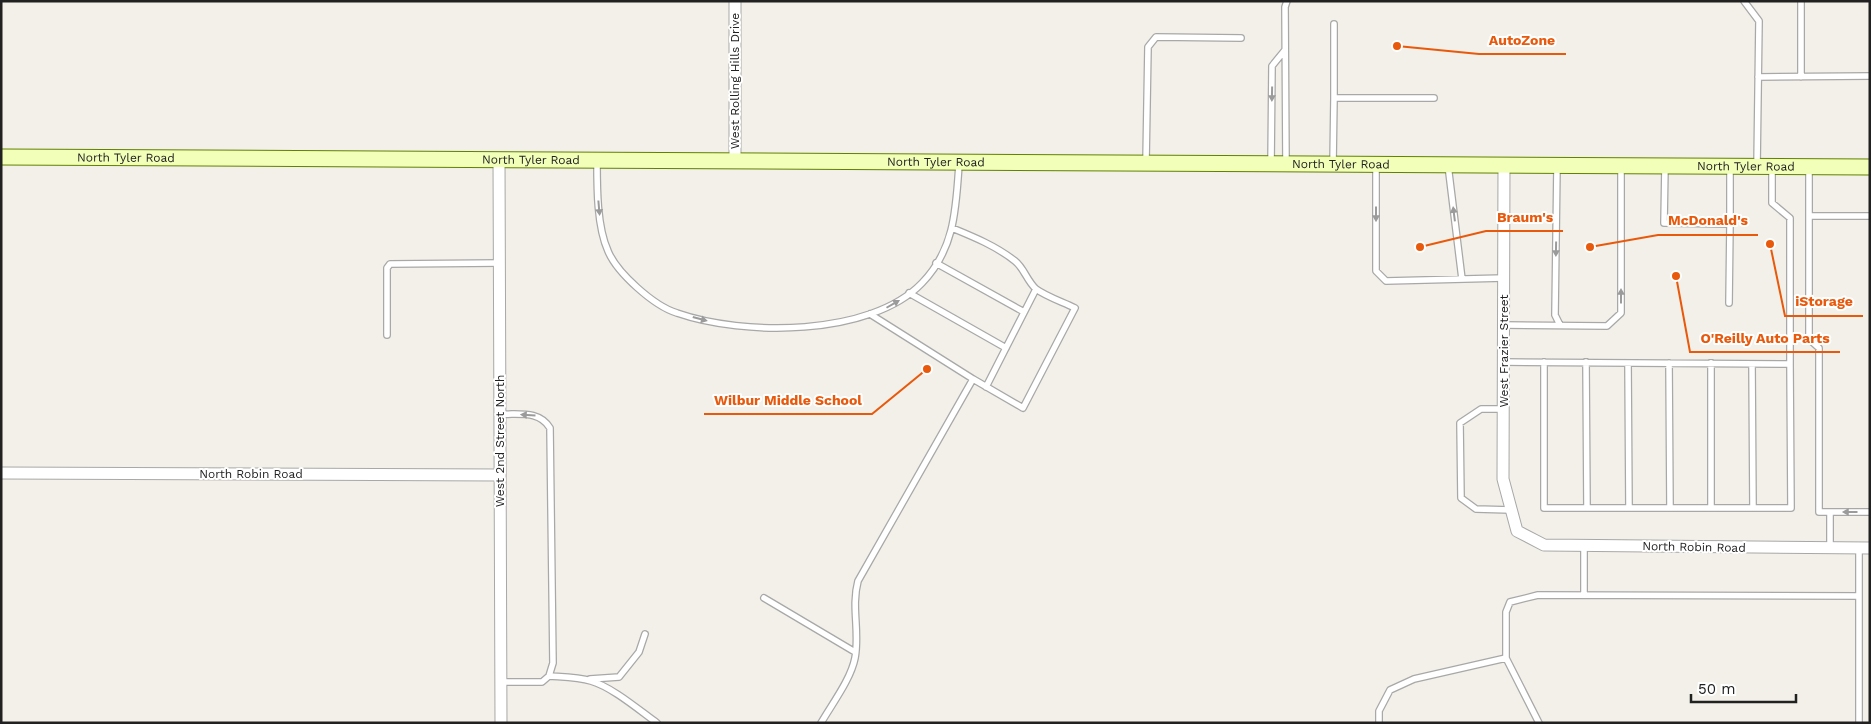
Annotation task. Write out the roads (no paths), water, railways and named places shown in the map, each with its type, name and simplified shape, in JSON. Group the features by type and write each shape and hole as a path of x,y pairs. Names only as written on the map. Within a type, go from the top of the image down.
{"main road":[{"name":"North Tyler Road","path":"1,157 1870,167"}],"street":[{"name":"West Rolling Hills Drive","path":"735,1 735,160"},
{"name":"West 2nd Street North","path":"499,160 501,723"},
{"name":"West Frazier Street","path":"1504,165 1503,478 1517,531 1520,533"},
{"name":"North Robin Road","path":"1,473 500,475"},
{"name":"North Robin Road","path":"1520,533 1544,545 1864,548"}],"lane":[{"path":"1279,164 1287,60 1285,7 1288,1"},
{"path":"1544,362 1544,508 1791,508 1790,218 1772,203 1765,166 1758,77 1759,21 1744,1"},
{"path":"1801,1 1801,77"},
{"path":"1333,165 1334,24"},
{"path":"1146,163 1148,48 1156,37 1241,38"},
{"path":"1279,164 1272,66 1286,50"},
{"path":"1758,77 1870,76"},
{"path":"1334,98 1434,98"},
{"path":"597,160 598,211 607,250 617,267 644,294 675,313 710,322 742,327 789,328 837,322 870,314 893,305 921,283 944,250 952,228 955,217 960,162"},
{"path":"1376,165 1376,271 1386,281 1504,278"},
{"path":"1448,165 1462,279"},
{"path":"1557,165 1555,315 1560,325"},
{"path":"1504,325 1607,326 1621,313 1622,166"},
{"path":"1665,166 1664,223 1730,224"},
{"path":"1729,303 1730,166"},
{"path":"1809,167 1809,339 1819,348 1819,512 1870,512"},
{"path":"1809,216 1870,216"},
{"path":"870,314 986,387 1024,408 1075,308 1036,288 1024,275 1017,263 1007,255 978,239 952,228"},
{"path":"387,336 387,268 390,264 499,263"},
{"path":"936,263 1024,312"},
{"path":"986,387 1036,288"},
{"path":"909,293 1006,348"},
{"path":"1504,362 1790,364"},
{"path":"1586,362 1587,508"},
{"path":"1628,362 1628,508"},
{"path":"1670,363 1670,508"},
{"path":"1711,363 1711,508"},
{"path":"1752,364 1753,508"},
{"path":"821,723 850,673 855,652 854,611 858,581 973,379"},
{"path":"1503,409 1481,409 1460,423 1461,498 1476,509 1511,510"},
{"path":"500,414 535,415 544,419 550,428 554,663 549,676 542,682 500,682"},
{"path":"1830,512 1830,548"},
{"path":"1584,546 1584,595"},
{"path":"1859,723 1859,596 1864,548"},
{"path":"1539,723 1506,658 1506,612 1510,602 1538,594 1859,596"},
{"path":"764,598 855,652"},
{"path":"585,680 619,677 639,652 645,634"},
{"path":"1379,723 1379,711 1390,690 1414,679 1506,658"},
{"path":"549,676 593,682 635,706 657,723"}],"place":[{"name":"AutoZone","path":"1397,46"},
{"name":"iStorage","path":"1770,244"},
{"name":"Braum's","path":"1420,247"},
{"name":"McDonald's","path":"1590,247"},
{"name":"O'Reilly Auto Parts","path":"1676,276"},
{"name":"Wilbur Middle School","path":"927,369"}]}
